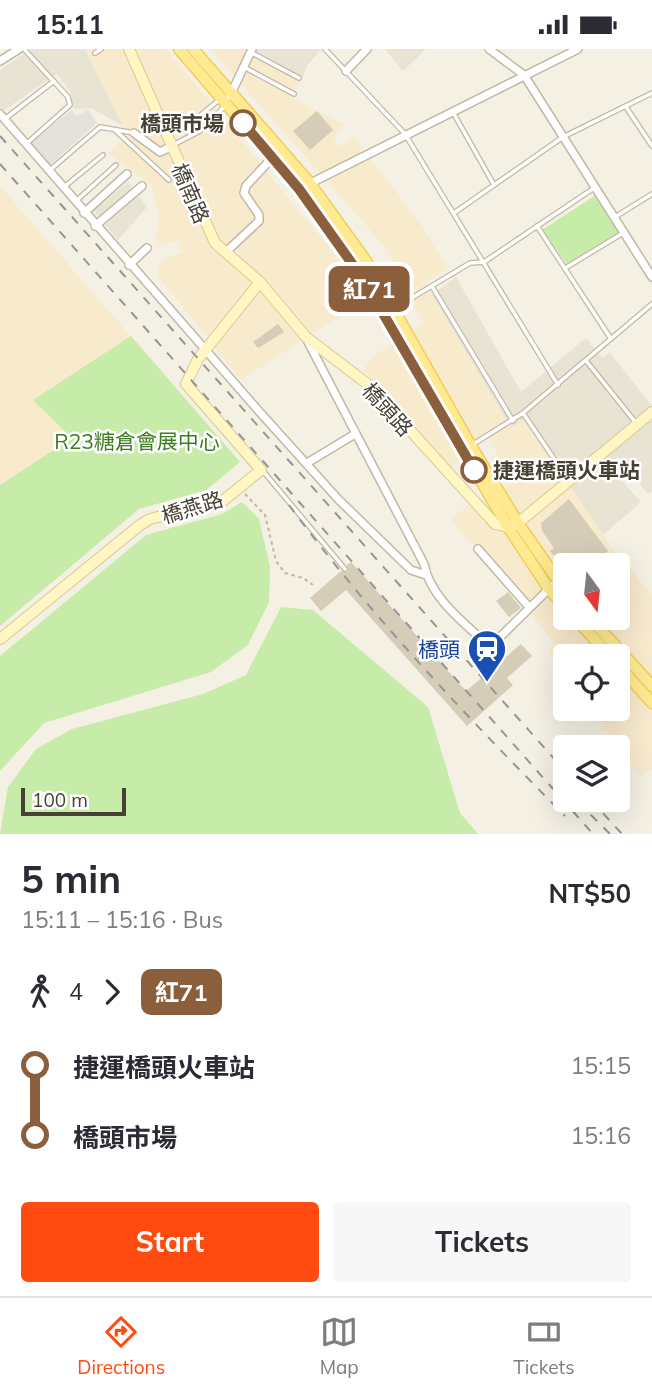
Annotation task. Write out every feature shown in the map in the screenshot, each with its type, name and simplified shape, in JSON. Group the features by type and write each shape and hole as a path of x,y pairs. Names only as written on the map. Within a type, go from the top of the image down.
{"main road":[{"path":"179,49 309,182 366,261 513,525"},
{"path":"193,49 226,98 299,189 363,279 513,525 553,581"},
{"path":"586,630 599,644"},
{"path":"600,630 646,683 652,703"},
{"path":"630,673 646,683"}],"street":[{"path":"0,61 21,49"},
{"name":"橋南路","path":"129,49 210,237 260,282"},
{"path":"346,71 367,49"},
{"path":"489,49 524,75 652,277"},
{"path":"299,189 578,49"},
{"path":"226,98 251,50"},
{"path":"2,117 129,265 338,499 411,570 426,575"},
{"path":"134,133 160,152 172,146"},
{"path":"226,253 259,221 259,215 244,193 246,186 272,157"},
{"path":"84,213 127,174"},
{"path":"95,226 142,186"},
{"path":"129,265 146,249"},
{"path":"260,282 205,351 186,384 261,470"},
{"name":"橋頭路","path":"260,282 306,337 370,386 495,524 513,525"},
{"path":"306,337 424,564 426,575 455,614 487,644 497,640 529,607 553,590"},
{"path":"513,525 570,482 652,412"},
{"path":"307,463 355,434"},
{"name":"橋燕路","path":"0,639 141,525 224,500 261,470"},
{"path":"478,549 529,607"}],"lane":[{"path":"21,49 68,97 69,109 26,144"},
{"path":"95,53 101,49"},
{"path":"325,49 405,134 558,385"},
{"path":"251,50 299,78"},
{"path":"244,67 294,94"},
{"path":"2,117 54,81"},
{"path":"454,214 564,137 652,93"},
{"path":"167,133 190,124 226,98"},
{"path":"172,146 200,131 226,98"},
{"path":"626,107 652,146"},
{"path":"452,111 494,185"},
{"path":"50,170 100,127 134,133"},
{"path":"116,131 169,180"},
{"path":"64,187 103,155"},
{"path":"76,201 116,165"},
{"path":"394,309 433,288 470,263 484,262 596,187"},
{"path":"615,217 652,194"},
{"path":"537,226 611,339"},
{"path":"566,268 624,232"},
{"path":"433,288 513,421"},
{"path":"471,446 513,421 587,362 652,304"},
{"path":"587,362 637,424"},
{"path":"523,413 570,482"},
{"path":"261,470 345,569"}],"path":[{"path":"134,133 161,121"},
{"path":"239,488 265,515 276,561 285,573 303,578 313,585"}],"shaded area":[{"path":"31,49 85,49 123,126 91,108 74,109 70,91 57,74 3,111 0,107 0,70"},
{"path":"85,49 166,49 370,297 241,380 157,275 161,261 183,252 177,240 155,247 159,213 151,186 108,153 128,135"},
{"path":"210,49 247,49 302,78 291,98 344,124 334,139 338,147 354,137 420,223 448,268 425,283 511,428 524,419 616,553 553,553 553,630 630,630 630,569 652,594 652,769 641,777 630,762 630,735 610,735 599,721 630,721 630,644 553,644 535,618 451,520 468,505 511,484 488,435 451,468 363,370 375,355 423,324 386,248"},
{"path":"247,49 322,49 308,64 302,78"},
{"path":"385,49 426,49 403,71"},
{"path":"88,109 97,123 50,165 31,142 72,110 77,116"},
{"path":"128,182 147,207 118,240 94,211"},
{"name":"R23糖倉會展中心","path":"0,186 240,462 206,490 139,509 0,626"},
{"path":"456,277 521,392 586,338 602,358 610,353 652,406 652,491 648,494 618,457 608,465 641,502 603,535 524,419 511,428 432,295"},
{"path":"553,646 553,659 548,652"}],"green space":[{"path":"596,195 620,234 570,268 542,230"},
{"name":"R23糖倉會展中心","path":"131,336 240,462 206,490 139,509 0,626 0,485 72,438 33,400"},
{"path":"242,502 259,519 270,567 269,602 248,645 211,672 44,723 0,771 0,656 146,535 222,514"},
{"path":"281,607 313,610 428,707 460,813 478,834 0,834 8,787 36,749 72,729 203,694 246,675"}],"building":[{"path":"317,111 333,130 310,150 293,131"},
{"path":"278,324 284,332 258,348 253,342"},
{"path":"569,499 608,551 553,554 550,551 554,548 542,531 541,523"},
{"path":"351,562 466,691 521,644 532,656 507,678 513,685 467,726 346,590 321,611 310,598 341,571 348,572 347,565"},
{"path":"508,592 521,608 509,617 496,601"}],"railway":[{"path":"0,136 553,758"},
{"path":"0,164 593,834"},
{"path":"289,505 353,587 421,665 565,816"},
{"path":"588,812 610,834"},
{"path":"602,812 622,834"}],"bus line":[{"name":"紅71","path":"243,123 299,189 363,279 474,470"}],"place":[{"name":"橋頭市場","path":"243,123"},
{"name":"捷運橋頭火車站","path":"474,470"},
{"name":"橋頭","path":"487,683"}]}
